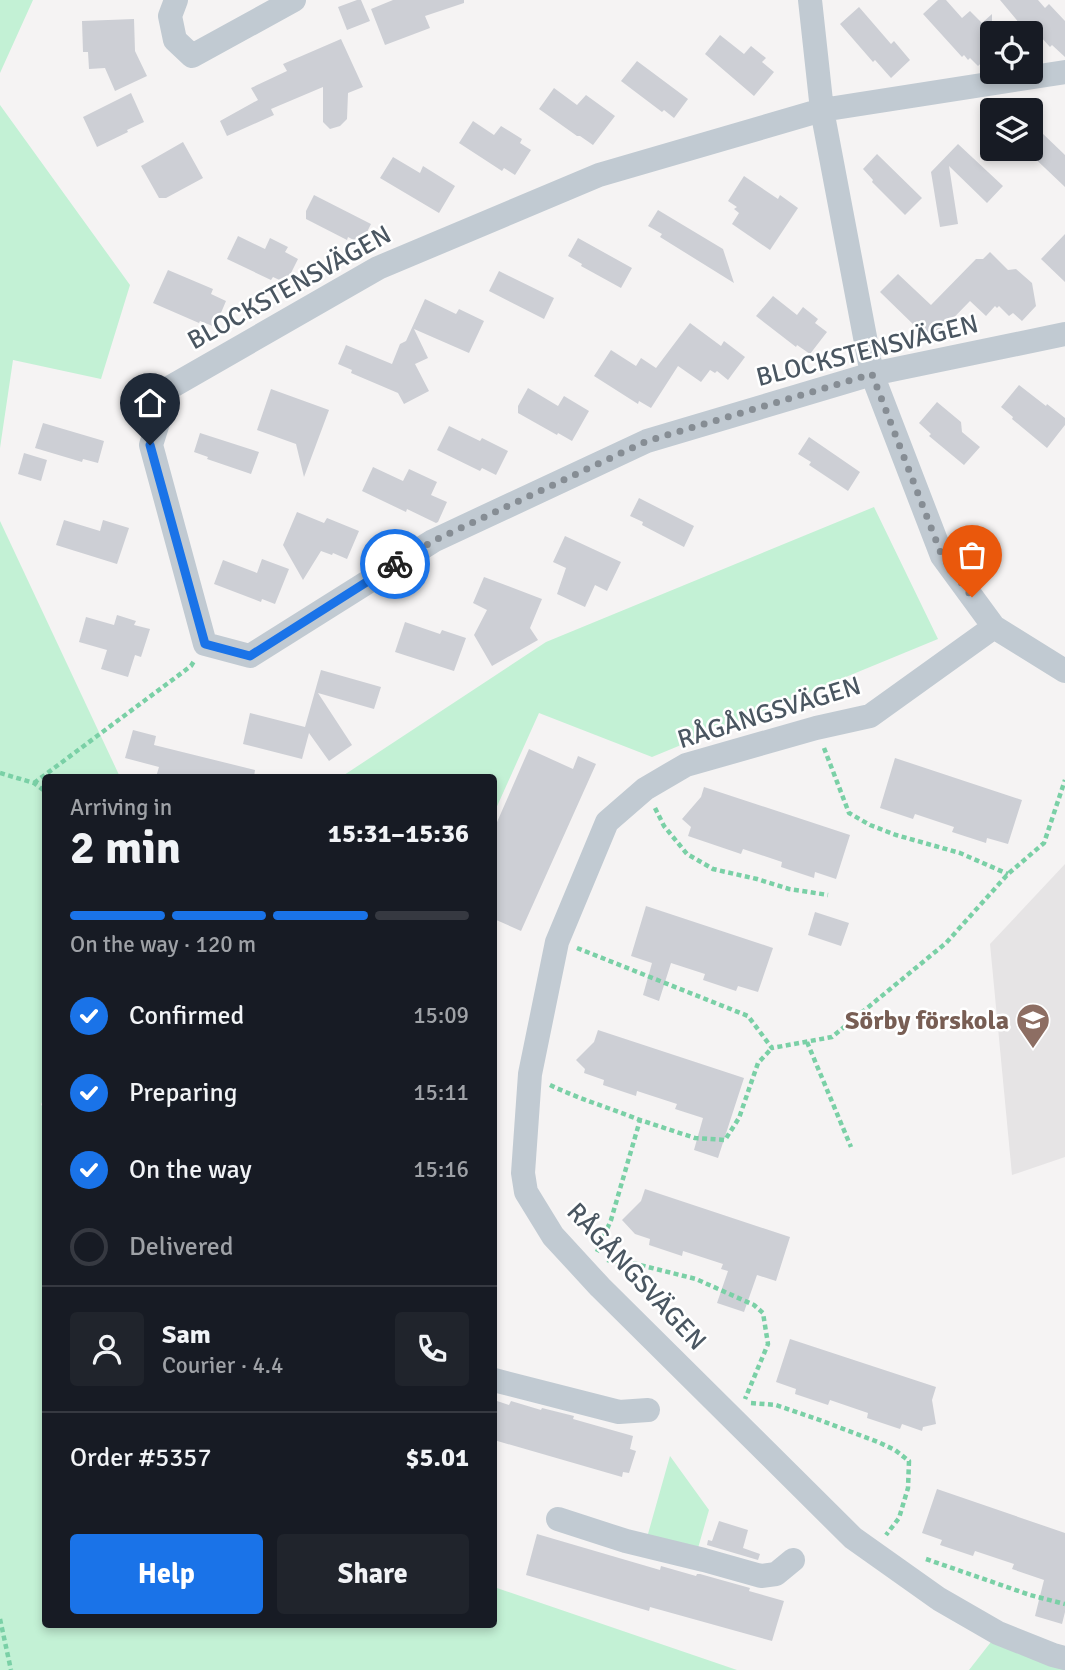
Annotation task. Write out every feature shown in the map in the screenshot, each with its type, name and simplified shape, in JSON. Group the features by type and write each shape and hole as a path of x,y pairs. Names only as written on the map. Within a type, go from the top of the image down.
{"street":[{"path":"176,0 170,16 175,40 192,56 294,0"},
{"path":"810,0 822,110 872,374 942,556 994,627 1065,671"},
{"name":"BLOCKSTENSVÄGEN","path":"1065,72 822,110 599,175 390,263 169,388 150,445 205,644 250,656 433,541 647,441 872,374 1065,334"},
{"name":"RÅGÅNGSVÄGEN","path":"994,627 870,716 816,727 686,765 645,789 607,822 557,942 530,1074 523,1173 526,1192 553,1236 600,1287 852,1538 939,1599 998,1633 1065,1658"},
{"path":"497,1381 619,1412 648,1410"},
{"path":"558,1519 626,1541 761,1576 776,1574 793,1560"}],"path":[{"path":"46,774 191,666 205,644"},
{"path":"816,727 849,813 896,835 960,853 1008,874"},
{"path":"0,773 34,783 42,789"},
{"path":"34,783 42,777"},
{"path":"530,1074 573,1096 640,1120 695,1138 725,1140 739,1118 758,1063 772,1048 832,1037 946,943 1008,874 1044,843 1065,780"},
{"path":"645,789 664,827 687,854 713,869 789,889 828,895"},
{"path":"557,942 748,1016 772,1048"},
{"path":"807,1042 851,1147"},
{"path":"640,1120 611,1220 595,1258 636,1264 696,1279 754,1305 762,1313 768,1343 744,1403"},
{"path":"734,1394 753,1413"},
{"path":"744,1403 776,1405 878,1442 909,1461 908,1488 900,1518 879,1544"},
{"path":"923,1558 1030,1595 1065,1604"},
{"path":"0,1619 11,1670"}],"shaded area":[{"name":"Sörby förskola","path":"1065,864 1065,1157 1012,1175 990,944"}],"green space":[{"path":"0,0 33,0 0,73"},
{"path":"0,105 130,285 101,379 13,360 0,448"},
{"path":"874,507 938,639 652,757 539,713 497,806 497,774 346,774 546,642"},
{"path":"0,521 119,774 42,774 42,1628 497,1628 497,1588 737,1670 0,1670"},
{"path":"670,1456 709,1510 696,1555 646,1541"},
{"path":"998,1633 1065,1658 1065,1670 969,1670"}],"building":[{"path":"361,0 370,21 347,30 338,7"},
{"path":"393,0 464,0 464,3 425,16 430,28 385,45 371,9"},
{"path":"938,0 946,0 962,18 970,11 980,21 980,64 978,66 964,55 962,57 923,14"},
{"path":"1000,0 1038,0 1045,8 1049,4 1065,21 1065,57 1043,39 1043,21 1018,21"},
{"path":"859,7 891,44 894,41 910,60 891,78 875,60 873,62 840,24"},
{"path":"134,19 135,51 147,76 115,91 105,68 89,69 88,52 83,52 82,21"},
{"path":"720,35 744,54 751,46 766,58 762,62 774,72 754,96 705,54"},
{"path":"341,39 363,87 348,93 347,119 340,126 330,129 323,122 323,87 271,109 274,115 227,136 220,121 258,100 251,88 287,71 283,64"},
{"path":"637,61 688,99 674,118 621,81"},
{"path":"554,88 577,105 586,95 615,116 593,145 539,109"},
{"path":"131,93 144,122 97,147 83,117"},
{"path":"473,121 494,135 501,126 522,139 520,143 531,150 515,175 504,168 502,171 459,143"},
{"path":"1043,134 1065,155 1065,187 1038,161 1043,161"},
{"path":"183,142 203,178 166,198 159,198 141,166"},
{"path":"958,144 1003,186 987,203 949,166 958,224 940,227 931,172"},
{"path":"877,154 922,198 905,215 872,182 863,169"},
{"path":"393,157 420,173 423,166 455,186 439,213 380,178"},
{"path":"744,176 778,199 780,195 798,208 770,250 732,224 739,213 734,209 737,207 728,201"},
{"path":"314,195 371,224 361,244 348,237 347,240 306,219 306,211"},
{"path":"658,210 723,249 734,283 660,237 662,234 648,226"},
{"path":"1065,234 1065,282 1041,259"},
{"path":"238,236 265,249 270,238 288,247 285,252 298,259 286,283 273,277 271,280 227,259"},
{"path":"578,238 632,268 621,288 568,256"},
{"path":"990,252 1008,270 1016,269 1032,283 1036,306 1022,321 1013,313 1009,316 999,306 995,306 986,316 970,301 933,339 920,327 918,329 880,292 898,274 931,305 976,259 983,259"},
{"path":"168,270 213,289 211,294 226,301 215,327 153,303"},
{"path":"499,271 554,298 544,319 489,291"},
{"path":"773,296 797,315 803,307 818,319 815,323 827,332 810,354 797,345 796,347 756,316"},
{"path":"425,299 456,314 459,309 484,321 469,353 414,329 428,358 415,364 429,391 404,404 398,393 351,373 352,370 338,364 346,345 392,364"},
{"path":"690,323 721,346 724,341 745,357 728,380 717,371 715,373 710,370 701,382 678,366 651,408 639,401 638,404 594,376 611,350 636,366 641,358 656,368"},
{"path":"1019,385 1065,418 1065,425 1047,448 1001,407"},
{"path":"528,388 558,406 564,396 589,411 572,441 518,413 518,406"},
{"path":"271,389 329,410 304,477 296,444 257,430"},
{"path":"937,402 961,422 962,432 980,447 964,465 929,436 931,434 919,423"},
{"path":"43,423 104,441 98,463 83,459 82,462 35,448"},
{"path":"449,426 508,451 496,475 482,468 480,471 437,450"},
{"path":"200,433 259,452 251,474 194,452"},
{"path":"809,437 860,472 848,491 809,465 811,462 798,454"},
{"path":"24,453 47,460 41,481 18,474"},
{"path":"373,467 403,481 409,469 437,482 431,495 447,502 438,522 407,509 406,512 362,491"},
{"path":"639,498 694,526 684,547 630,516"},
{"path":"297,512 324,523 327,518 359,531 347,559 321,551 303,580 283,545"},
{"path":"64,520 100,531 103,520 129,528 117,564 56,545"},
{"path":"565,536 621,562 607,591 595,585 585,607 557,594 566,568 553,562"},
{"path":"262,559 289,569 275,604 262,599 261,602 214,584 223,560 257,573"},
{"path":"484,577 542,599 530,628 538,640 492,666 474,635 487,610 473,603"},
{"path":"117,615 136,621 134,625 150,629 141,657 135,655 128,677 101,669 107,650 79,642 86,617 114,625"},
{"path":"405,622 440,634 442,630 466,638 454,671 395,652"},
{"path":"321,670 381,687 374,709 318,693 352,745 329,761 309,733 302,759 243,744 250,713 305,727"},
{"path":"133,730 156,736 154,745 255,770 254,774 157,774 159,767 125,758"},
{"path":"529,749 573,769 578,756 596,764 521,931 497,920 497,822"},
{"path":"895,758 1022,800 1008,844 987,838 986,843 952,832 954,827 915,814 913,819 880,808"},
{"path":"704,787 850,835 836,879 815,872 814,878 781,867 782,862 743,849 741,854 688,836 691,827 682,819 701,797"},
{"path":"646,906 773,948 758,992 738,986 736,991 703,980 705,974 671,963 659,1001 643,995 652,963 631,956"},
{"path":"815,912 849,923 841,946 808,935"},
{"path":"598,1030 744,1078 718,1158 694,1150 703,1118 675,1109 677,1104 637,1091 636,1096 603,1085 604,1080 584,1073 585,1069 576,1060 594,1042"},
{"path":"645,1189 790,1237 776,1281 757,1275 744,1312 717,1303 728,1271 721,1269 723,1264 683,1251 682,1256 649,1245 650,1239 635,1234 622,1220 641,1201"},
{"path":"790,1339 936,1387 932,1400 936,1424 923,1427 922,1431 902,1424 900,1429 867,1418 868,1413 830,1400 828,1405 795,1394 796,1389 776,1382"},
{"path":"497,1401 509,1405 511,1401 574,1416 573,1419 633,1436 630,1449 636,1451 629,1473 623,1472 622,1477 497,1441"},
{"path":"937,1489 1065,1533 1065,1612 1062,1624 1035,1616 1044,1580 1012,1569 1014,1564 975,1551 973,1556 940,1545 942,1540 922,1533"},
{"path":"719,1521 748,1530 743,1548 760,1554 758,1560 707,1545 708,1540 712,1541"},
{"path":"537,1534 660,1570 661,1566 696,1576 700,1574 784,1601 772,1641 650,1607 649,1611 526,1575"}],"way so far":[{"path":"395,564 433,541 647,441 872,374 942,556 972,597"}],"place":[{"name":"Sörby förskola","path":"1033,1050"}],"route":[{"path":"150,445 205,644 250,656 395,564"}]}
